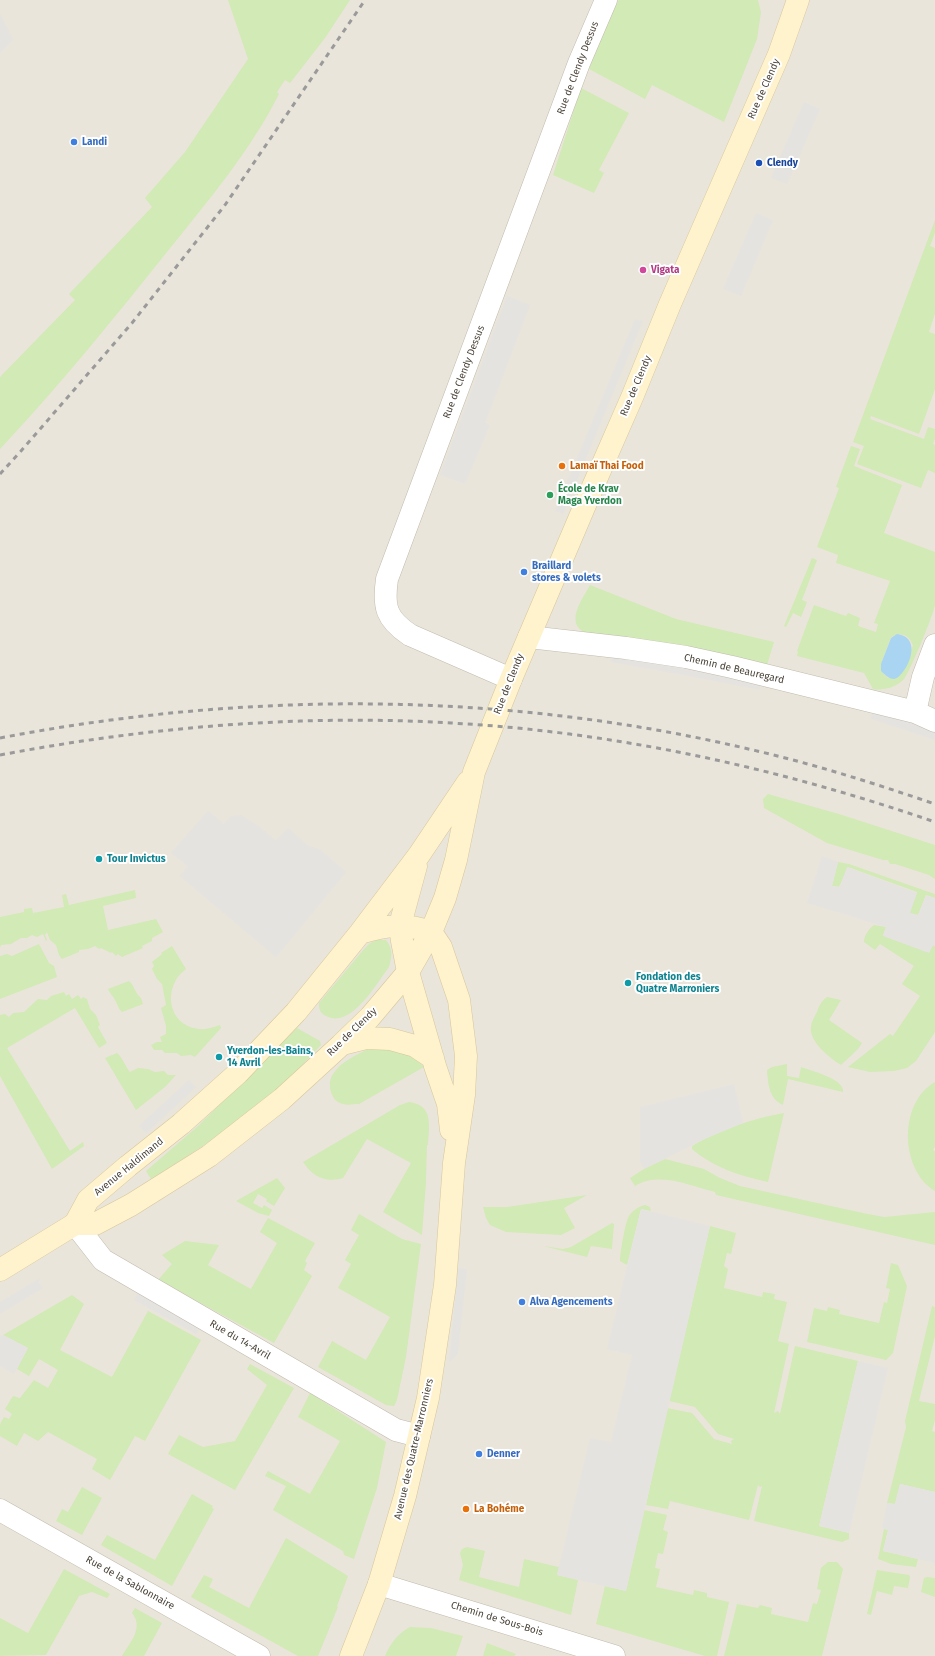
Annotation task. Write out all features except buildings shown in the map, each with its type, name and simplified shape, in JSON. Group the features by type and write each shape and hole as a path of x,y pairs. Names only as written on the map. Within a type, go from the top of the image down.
{"main road":[{"name":"Rue de Clendy","path":"75,1224 95,1224 131,1205 209,1156 282,1099 341,1045 370,1017 408,972 431,932 445,898 456,860 474,772 511,679 633,395 673,297 779,54 798,0"},
{"name":"Rue de Clendy","path":"238,1073 296,1012 360,933 419,855 474,772"},
{"path":"419,855 400,925 408,972 448,1104 454,1163"},
{"path":"360,933 400,925 417,927 431,932 441,948 459,1000 466,1056 464,1095 454,1163"},
{"path":"341,1045 366,1038 390,1039 415,1046 433,1058"},
{"name":"Avenue Haldimand","path":"75,1224 88,1200 181,1124 238,1073"},
{"name":"Avenue des Quatre-Marronniers","path":"351,1656 379,1584 405,1496 428,1398 445,1285 454,1163"},
{"path":"0,1270 75,1224"}],"street":[{"name":"Rue de Clendy Dessus","path":"511,679 410,636 396,625 388,613 384,596 387,579 579,63 606,0"},
{"name":"Chemin de Beauregard","path":"529,637 626,648 686,657 915,712 935,721"},
{"path":"915,712 923,677 935,645"},
{"name":"Rue du 14-Avril","path":"75,1224 103,1260 396,1430 418,1436"},
{"name":"Rue de la Sablonnaire","path":"0,1510 260,1656"},
{"name":"Chemin de Sous-Bois","path":"379,1584 614,1656"}],"shaded area":[{"path":"0,0 935,0 935,1656 0,1656"},
{"path":"0,13 13,40 0,53"},
{"path":"804,102 820,109 787,184 771,178"},
{"path":"756,213 773,220 741,296 723,289"},
{"path":"507,296 530,305 485,423 490,425 465,484 440,475"},
{"path":"635,319 643,321 563,514 555,511"},
{"path":"612,655 761,681 760,690 610,662"},
{"path":"873,710 935,731 935,740 871,719"},
{"path":"208,811 224,824 231,816 241,815 257,825 276,841 288,828 307,845 319,849 346,872 276,957 180,876 188,866 171,853"},
{"path":"822,856 838,862 832,886 840,887 847,867 917,893 910,913 918,915 926,895 935,898 935,946 933,945 929,953 883,936 886,927 807,903"},
{"path":"189,1080 196,1087 146,1133 139,1126"},
{"path":"734,1084 743,1123 700,1141 644,1169 640,1161 640,1107"},
{"path":"641,1209 710,1226 626,1591 557,1575 590,1438 611,1442 632,1355 607,1349"},
{"path":"458,1268 467,1269 458,1354 449,1363"},
{"path":"40,1278 39,1283 43,1288 0,1314 0,1302"},
{"path":"139,1291 201,1326 196,1334 134,1300"},
{"path":"3,1335 28,1348 14,1374 0,1366 0,1337"},
{"path":"858,1361 888,1368 849,1533 819,1526"},
{"path":"900,1484 935,1492 935,1563 883,1551 888,1530 882,1528 887,1503 895,1504"}],"green space":[{"path":"228,0 350,0 325,38 290,83 285,80 277,92 279,94 256,134 215,192 130,299 0,449 0,377 75,300 69,294 152,207 145,198 185,152 248,59"},
{"path":"619,0 758,0 761,12 757,39 724,122 652,85 645,99 589,69 609,14"},
{"path":"581,88 629,113 599,170 604,173 594,193 553,175"},
{"path":"935,220 935,233 930,246 935,248 935,314 929,332 935,334 935,389 919,434 871,416 870,419 924,439 928,427 935,429 935,439 933,444 935,445 935,473 928,470 921,488 857,464 864,446 853,442"},
{"path":"851,446 860,449 854,466 902,485 884,533 935,552 935,605 921,642 904,679 890,688 873,689 864,673 797,656 797,651 814,605 846,616 848,613 860,618 858,626 876,632 878,624 874,623 890,581 836,563 838,555 817,547 839,488 836,487","holes":["898,634 909,639 913,646 888,678 881,671 881,664 891,637"]},
{"path":"812,558 817,560 802,600 807,602 801,617 793,613 786,627 784,626"},
{"path":"590,585 676,619 774,642 767,665 586,633 580,629 576,623 575,617 579,604"},
{"path":"768,794 839,814 935,845 935,879 929,875 895,864 890,864 888,860 883,860 827,843 764,808 763,799"},
{"path":"838,862 849,864 935,894 935,898 926,895 918,915 909,913 917,892 848,867 839,887 832,886"},
{"path":"135,890 136,898 103,906 108,930 156,919 163,932 152,938 152,941 142,946 143,948 122,957 118,954 116,956 112,952 111,953 101,948 99,949 95,946 88,949 79,950 79,952 62,959 56,945 50,940 47,932 45,935 46,941 43,934 37,937 32,935 27,938 21,938 11,944 1,945 0,948 0,917 24,912 24,909 32,908 33,913 64,907 62,895 66,894 69,905"},
{"path":"874,925 886,927 883,935 929,952 933,945 935,946 935,1032 916,1061 907,1068 894,1071 870,1072 848,1067 890,1034 893,1036 920,996 902,984 914,966 880,944 875,950 864,942 867,932"},
{"path":"377,940 386,940 390,947 391,953 389,967 378,983 363,1002 346,1016 337,1018 324,1015 320,1010 319,1003 364,949 370,943"},
{"path":"39,944 49,963 54,966 57,977 0,999 0,956 7,954 12,956"},
{"path":"172,946 186,969 178,976 173,985 171,995 174,1013 180,1021 188,1026 202,1029 220,1025 221,1028 195,1057 191,1055 181,1056 177,1053 165,1053 162,1050 154,1050 151,1045 157,1042 162,1042 160,1037 166,1034 166,1026 161,1008 166,1005 162,984 157,979 152,969 154,966 152,962 162,954 161,953"},
{"path":"129,981 141,998 143,1004 122,1012 108,989"},
{"path":"64,992 66,996 69,994 72,999 78,995 81,999 83,997 87,999 90,1009 96,1015 100,1025 98,1027 107,1043 99,1048 75,1008 7,1048 70,1151 83,1142 84,1146 52,1169 0,1076 0,1015 5,1014 9,1017 13,1013 24,1012 38,999 47,1000 51,996"},
{"path":"827,997 841,1000 829,1020 862,1043 858,1049 841,1065 821,1049 811,1033 812,1021 820,1004"},
{"path":"297,1028 320,1041 321,1045 296,1072 265,1100 234,1124 151,1179 146,1171 198,1126"},
{"path":"371,1048 411,1053 424,1067 359,1104 350,1105 340,1103 334,1098 330,1090 331,1077 340,1065 355,1055"},
{"path":"117,1053 130,1072 138,1068 148,1069 155,1072 164,1071 168,1075 176,1075 165,1087 136,1110 105,1058"},
{"path":"787,1064 787,1076 799,1078 801,1067 833,1079 839,1083 843,1092 788,1079 783,1105 772,1095 767,1070 772,1067"},
{"path":"935,1082 935,1147 933,1150 935,1151 935,1191 923,1181 915,1168 910,1153 908,1136 914,1105 923,1092"},
{"path":"409,1102 423,1107 429,1124 422,1235 383,1212 411,1163 367,1139 343,1178 331,1180 320,1178 311,1172 303,1162 400,1105"},
{"path":"784,1113 768,1182 728,1170 700,1156 692,1149 692,1146 702,1140 725,1130 749,1121"},
{"path":"665,1159 704,1169 720,1178 740,1186 863,1213 884,1217 935,1212 935,1245 716,1195 715,1192 675,1181 654,1180 635,1186 630,1178 644,1169"},
{"path":"277,1178 285,1188 274,1206 266,1201 267,1199 258,1194 253,1203 262,1208 264,1205 272,1210 269,1216 258,1213 236,1201"},
{"path":"587,1195 564,1208 575,1228 561,1235 506,1232 490,1225 483,1207 507,1207"},
{"path":"645,1205 650,1207 651,1211 641,1209 627,1265 620,1261 627,1220 634,1210"},
{"path":"359,1214 402,1239 421,1244 406,1357 397,1400 394,1406 386,1405 318,1367 332,1341 366,1360 390,1317 338,1288 351,1264 345,1260 359,1235 351,1230"},
{"path":"268,1218 315,1243 305,1261 307,1263 304,1270 312,1276 274,1343 158,1280 172,1264 162,1255 185,1241 219,1245 208,1265 251,1289 277,1243 260,1232"},
{"path":"612,1223 614,1224 612,1249 591,1246 587,1257 543,1246 563,1249 571,1247"},
{"path":"710,1226 736,1233 731,1254 727,1253 724,1266 728,1269 724,1288 762,1297 763,1292 775,1294 774,1299 787,1302 778,1341 789,1344 774,1413 778,1411 780,1414 795,1346 858,1361 819,1526 849,1533 849,1539 842,1542 754,1521 762,1486 760,1487 758,1485 749,1520 670,1501 668,1509 646,1505 667,1408 692,1413 714,1439 732,1444 731,1441 734,1439 718,1434 695,1407 669,1401"},
{"path":"891,1263 898,1265 907,1286 893,1353 886,1360 807,1342 814,1308 827,1311 828,1307 840,1310 839,1314 879,1323 884,1302 887,1303 890,1289 886,1288"},
{"path":"72,1295 84,1304 60,1350 112,1377 148,1311 201,1340 145,1441 135,1436 110,1480 92,1469 97,1459 48,1432 38,1441 24,1433 17,1446 0,1436 0,1424 4,1417 9,1419 12,1414 5,1409 13,1396 20,1398 34,1380 48,1388 58,1370 39,1359 29,1376 17,1369 28,1348 3,1335"},
{"path":"932,1306 935,1307 935,1336 919,1401 935,1404 935,1420 932,1431 935,1432 935,1492 900,1484 895,1504 887,1503 906,1427 905,1421"},
{"path":"250,1364 294,1388 235,1490 168,1454 179,1435 203,1447 235,1441 267,1385 247,1369"},
{"path":"310,1393 386,1442 377,1488 354,1559 344,1555 343,1551 273,1510 286,1486 265,1476 268,1471 310,1494 340,1441 298,1417"},
{"path":"82,1487 102,1498 82,1535 56,1521 62,1509 68,1512"},
{"path":"192,1494 213,1506 212,1508 214,1509 172,1586 101,1545 107,1535 155,1560"},
{"path":"644,1510 667,1515 663,1530 668,1532 663,1554 658,1553 655,1568 660,1569 656,1587 693,1595 694,1590 707,1593 707,1597 729,1602 717,1656 705,1656 596,1624 605,1586 626,1591"},
{"path":"884,1529 888,1530 883,1551 918,1559 916,1567 891,1564 878,1559"},
{"path":"286,1538 348,1576 337,1606 338,1607 318,1656 298,1656 191,1597 204,1575 213,1579 209,1587 249,1608"},
{"path":"467,1547 485,1551 479,1577 519,1587 524,1559 559,1567 557,1575 578,1580 571,1615 459,1580 463,1565 460,1553 462,1549"},
{"path":"828,1562 837,1562 843,1569 822,1656 724,1656 737,1604 758,1608 760,1605 772,1608 771,1614 808,1622 813,1603 817,1604 821,1590 817,1589 821,1568"},
{"path":"64,1569 110,1594 107,1598 92,1592 79,1596 46,1655 0,1656 0,1618 28,1633"},
{"path":"877,1570 909,1575 910,1577 908,1588 894,1586 892,1595 877,1591 871,1615 867,1614"},
{"path":"924,1578 935,1578 935,1597 921,1592"},
{"path":"135,1608 162,1623 144,1656 122,1656 132,1640 136,1630 137,1624 132,1613"},
{"path":"410,1627 431,1628 463,1636 456,1656 385,1656 395,1639"},
{"path":"487,1643 516,1654 514,1656 483,1656"}],"water":[{"path":"897,634 906,637 910,643 911,650 910,658 903,672 898,677 892,679 881,671 881,664 891,638"}],"railway":[{"path":"0,474 132,323 225,205 365,0"},
{"path":"0,738 94,722 189,711 284,705 379,704 474,708 569,717 664,731 802,762 935,804"},
{"path":"0,755 112,737 224,725 338,720 451,723 574,735 635,744 696,756 756,769 816,785 935,822"}],"place":[{"name":"Landi","path":"74,142"},
{"name":"Clendy","path":"759,163"},
{"name":"Vigata","path":"643,270"},
{"name":"Lamaï Thai Food","path":"562,466"},
{"name":"École de Krav Maga Yverdon","path":"550,495"},
{"name":"Braillard stores & volets","path":"524,572"},
{"name":"Tour Invictus","path":"99,859"},
{"name":"Fondation des Quatre Marroniers","path":"628,983"},
{"name":"Yverdon-les-Bains, 14 Avril","path":"219,1057"},
{"name":"Alva Agencements","path":"522,1302"},
{"name":"Denner","path":"479,1454"},
{"name":"La Bohéme","path":"466,1509"}]}
